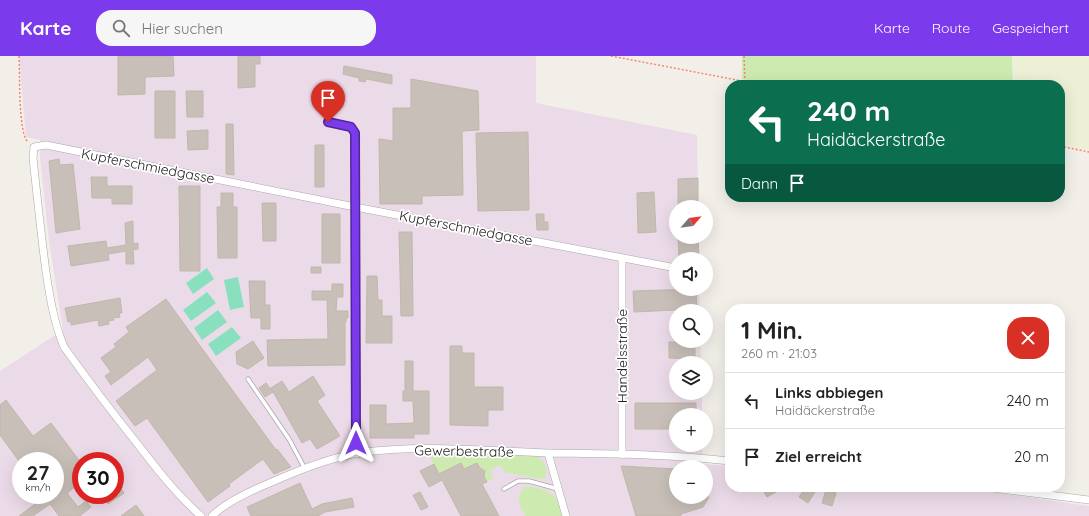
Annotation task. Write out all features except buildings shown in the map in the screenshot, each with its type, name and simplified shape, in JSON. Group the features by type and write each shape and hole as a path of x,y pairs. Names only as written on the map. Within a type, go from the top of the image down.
{"street":[{"path":"328,122 351,127 355,133 357,454"},
{"name":"Kupferschmiedgasse","path":"34,147 46,145 355,207 669,267"},
{"path":"34,147 35,174 43,250 54,318 64,347 113,413 163,476 201,516"},
{"name":"Handelsstraße","path":"622,258 622,455"},
{"name":"Gewerbestraße","path":"212,516 260,487 305,469 357,454 404,450 622,455 725,461"},
{"path":"548,453 566,516"},
{"path":"1026,492 1089,500"}],"lane":[{"path":"248,379 289,439 305,469"},
{"path":"504,489 518,481 529,481 558,490"}],"path":[{"path":"19,56 21,124 25,140 34,147"},
{"path":"611,56 740,80"},
{"path":"744,56 745,80"},
{"path":"1065,147 1089,152"}],"shaded area":[{"path":"19,56 536,56 536,103 697,135 698,200 669,200 669,244 698,244 698,252 669,252 669,296 699,296 700,304 669,304 669,348 700,348 701,356 669,356 669,400 702,400 702,408 669,408 669,452 702,452 703,460 669,460 669,504 713,504 713,465 725,466 725,492 992,492 1089,506 1089,516 0,516 0,371 63,330 49,241 40,158 40,140 26,137"}],"green space":[{"path":"742,56 1012,56 1013,80 742,79"},
{"path":"1013,56 1089,56 1089,150 1065,145 1065,80 1014,80"},
{"path":"207,268 214,279 193,294 186,283"},
{"path":"238,277 244,307 230,310 224,280"},
{"path":"207,292 216,303 191,321 183,310"},
{"path":"218,310 227,322 202,340 194,328"},
{"path":"232,327 241,338 216,356 208,344"},
{"path":"429,455 536,456 542,461 547,471 545,478 539,479 504,472 500,465 490,470 493,478 487,482 484,476 486,474 485,471 481,469 477,463 472,464 464,470 461,463 439,474"},
{"path":"525,487 538,488 555,497 562,516 525,516 520,505 519,497"}],"route":[{"path":"328,122 351,127 355,133 356,443"}]}
